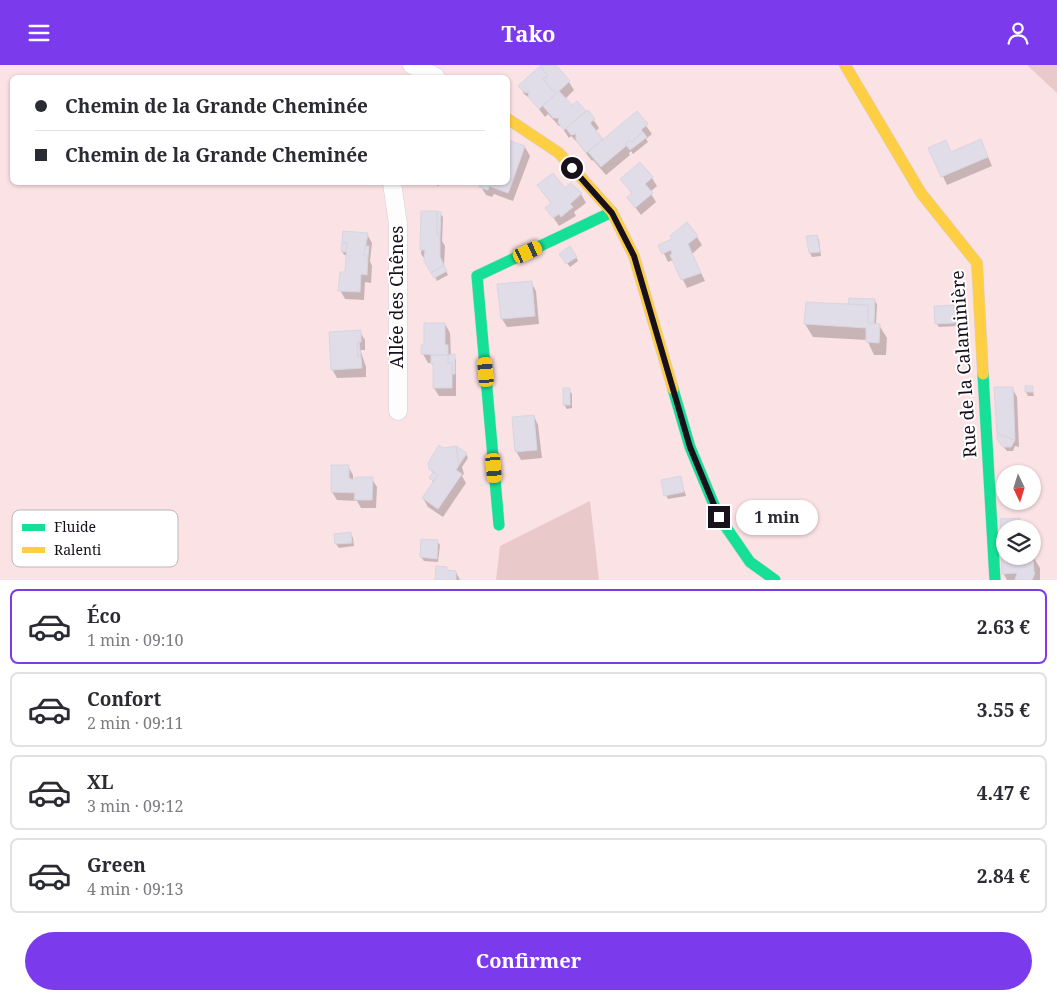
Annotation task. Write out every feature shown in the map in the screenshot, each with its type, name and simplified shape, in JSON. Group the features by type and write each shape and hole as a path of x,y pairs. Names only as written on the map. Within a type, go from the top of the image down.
{"street":[{"path":"412,65 431,75"},
{"name":"Rue de la Calaminière","path":"845,65 921,193 977,263 995,580"},
{"path":"510,120 559,153 612,213 634,256 690,447 719,517 750,561 775,580"},
{"name":"Allée des Chênes","path":"392,185 398,224 398,411"},
{"path":"499,525 477,276 612,213"}],"shaded area":[{"path":"0,65 1057,65 1057,580 0,580"},
{"path":"1027,65 1057,65 1057,93"},
{"path":"590,501 599,580 496,580 500,546"}],"building":[{"path":"541,65 556,65 570,81 556,94 543,79 548,76"},
{"path":"540,66 548,76 543,79 556,94 539,109 528,97 529,91 524,92 518,86"},
{"path":"559,91 572,105 577,101 586,111 564,130 558,123 559,118 553,118 543,106"},
{"path":"588,110 595,119 590,123 603,139 586,153 576,140 576,134 571,135 566,128"},
{"path":"637,111 648,124 641,130 643,132 632,142 630,140 625,144 626,146 601,167 588,152"},
{"path":"643,132 647,137 630,150 625,144 630,140 632,142"},
{"path":"981,139 988,157 941,177 928,148 946,140 951,152"},
{"path":"510,141 525,146 513,180 510,179"},
{"path":"640,162 653,177 645,184 653,193 635,208 627,197 632,193 620,179"},
{"path":"553,173 565,188 571,183 582,193 570,204 573,207 561,217 559,214 553,218 545,208 551,203 537,185"},
{"path":"510,179 513,180 508,193 489,186 488,190 479,187 480,185 510,185"},
{"path":"421,211 437,211 437,235 440,236 440,257 444,265 431,273 424,261 425,250 420,250"},
{"path":"437,211 441,212 440,236 437,235"},
{"path":"687,222 698,236 688,244 701,273 681,280 670,255 672,254 671,250 662,254 658,245 672,239 670,236"},
{"path":"343,231 368,233 364,256 368,256 367,275 361,274 360,292 338,291 340,272 345,272 347,243 342,243"},
{"path":"817,235 820,252 809,253 806,236"},
{"path":"342,243 347,243 346,252 341,251"},
{"path":"369,246 368,256 364,256 365,248"},
{"path":"570,246 577,257 566,264 559,254"},
{"path":"444,265 447,271 434,278 431,273"},
{"path":"532,281 535,316 501,319 497,284"},
{"path":"849,298 875,299 874,324 868,323 868,305 848,304"},
{"path":"806,302 868,305 868,323 880,324 879,343 866,342 866,328 804,324"},
{"path":"954,305 955,323 935,324 934,306"},
{"path":"424,323 445,323 445,345 448,345 448,355 421,354 421,345 424,345"},
{"path":"361,330 361,342 357,342 358,357 361,357 362,368 331,370 329,332"},
{"path":"357,342 359,342 361,357 358,357"},
{"path":"455,354 455,374 452,374 452,363 448,363 448,355"},
{"path":"431,355 448,355 448,363 452,363 452,388 433,388"},
{"path":"1025,386 1033,386 1033,392 1025,392"},
{"path":"994,387 1013,387 1015,440 997,433"},
{"path":"563,388 570,388 570,405 563,405"},
{"path":"534,415 537,450 515,452 512,417"},
{"path":"997,433 1015,440 1011,447 1003,447 997,439"},
{"path":"439,445 443,448 456,446 459,465 456,470 462,474 438,509 422,498 438,475 429,469 428,463"},
{"path":"456,446 467,453 459,465"},
{"path":"331,465 349,465 349,478 351,479 355,480 355,477 373,477 372,500 354,500 355,493 331,492"},
{"path":"433,472 438,475 434,481 429,478"},
{"path":"681,476 684,492 664,496 661,480"},
{"path":"1020,518 1020,520 1000,520"},
{"path":"351,532 352,543 335,544 334,534"},
{"path":"421,539 438,540 437,559 420,557"},
{"path":"1002,565 1034,565 1035,573 1032,580 1015,580 1017,573 1002,574"},
{"path":"436,566 447,567 447,570 456,571 456,580 435,580"}],"traffic: fast":[{"path":"499,525 477,276 612,212"},
{"path":"983,374 995,580"},
{"path":"673,389 690,447 719,517 750,562 775,580"}],"traffic: slow":[{"path":"845,65 921,193 977,263 983,374"},
{"path":"510,120 559,153 612,212 634,256 673,389"}],"route":[{"path":"572,168 612,213 634,256 690,447 719,517"}]}
